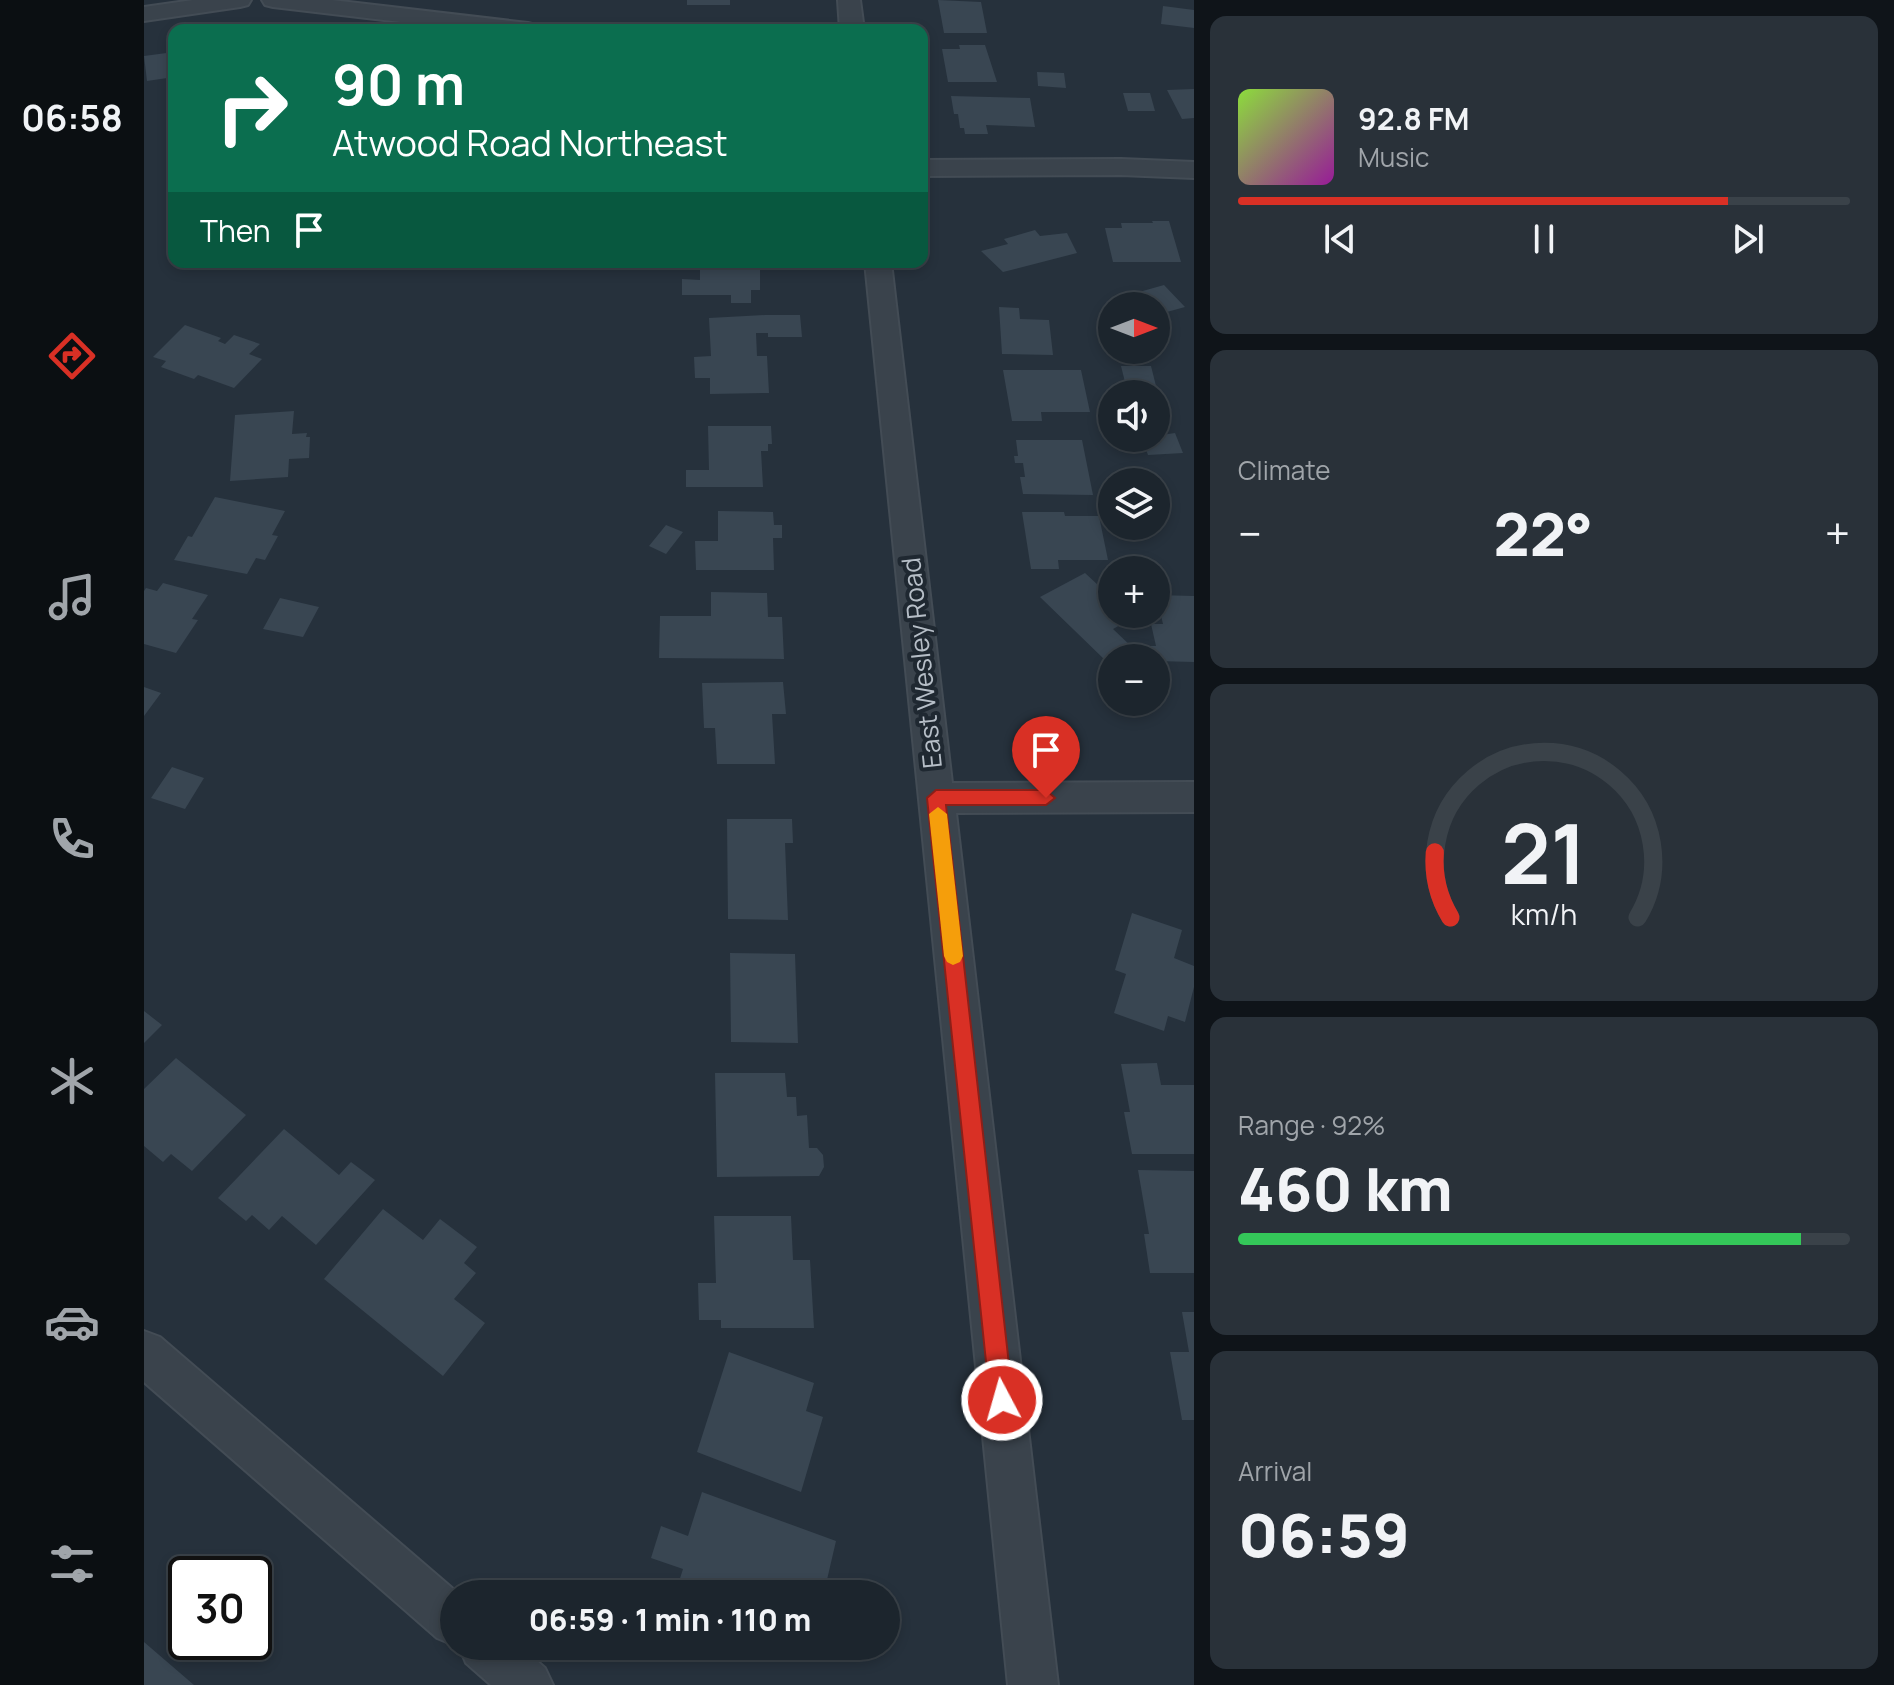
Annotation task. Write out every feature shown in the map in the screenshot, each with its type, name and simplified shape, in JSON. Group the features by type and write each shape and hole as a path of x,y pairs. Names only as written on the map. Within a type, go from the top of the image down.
{"street":[{"path":"144,14 240,0"},
{"path":"273,0 477,24"},
{"path":"849,0 851,24"},
{"path":"928,168 1121,167 1194,170"},
{"name":"East Wesley Road","path":"879,268 1033,1685"},
{"path":"936,798 1194,797"},
{"path":"144,1353 440,1609"},
{"path":"499,1660 528,1685"}],"building":[{"path":"687,0 730,0 730,5 687,5"},
{"path":"938,0 981,2 987,33 944,33"},
{"path":"1163,6 1194,10 1194,28 1161,24"},
{"path":"959,45 985,45 997,82 948,82 942,49 960,49"},
{"path":"168,53 168,78 147,81 144,56"},
{"path":"1037,72 1064,73 1066,88 1038,86"},
{"path":"1194,89 1194,118 1182,119 1167,90"},
{"path":"1123,93 1150,93 1155,111 1128,111"},
{"path":"951,96 1030,98 1035,127 986,125 988,134 965,134 964,128 960,128 958,114 954,114"},
{"path":"1169,221 1181,262 1113,262 1105,228 1122,228 1121,223"},
{"path":"1035,230 1040,236 1067,233 1077,253 1003,272 981,251 1008,244 1004,239"},
{"path":"700,268 760,268 760,290 751,290 751,303 731,303 731,295 682,295 682,279 700,280"},
{"path":"1164,285 1185,307 1170,311 1170,292 1139,292"},
{"path":"999,307 1019,308 1020,319 1049,320 1053,355 1002,354"},
{"path":"800,315 802,337 768,337 768,333 756,333 757,356 767,356 769,393 710,394 710,378 695,378 694,357 711,356 709,318"},
{"path":"185,325 221,338 218,341 225,344 234,335 260,344 249,354 262,359 234,388 198,375 194,379 161,367 166,361 153,357"},
{"path":"1121,366 1151,366 1154,380 1124,380"},
{"path":"1003,370 1081,370 1090,412 1041,412 1042,421 1012,421"},
{"path":"294,411 292,434 307,433 306,437 310,437 309,458 289,459 288,477 230,481 235,415"},
{"path":"708,426 771,426 772,444 768,444 768,451 761,451 763,487 686,487 686,470 709,470"},
{"path":"1175,433 1183,453 1148,455 1147,452 1170,452 1170,434"},
{"path":"1016,440 1082,440 1093,495 1023,494 1020,477 1025,477 1023,463 1015,463 1014,456 1018,456"},
{"path":"215,497 285,511 272,535 278,536 265,560 256,558 247,574 174,560 188,536 192,537"},
{"path":"718,511 773,512 774,525 782,525 782,538 773,538 774,570 696,570 695,541 718,541"},
{"path":"1022,512 1098,516 1098,540 1104,540 1107,556 1098,556 1098,560 1058,560 1059,569 1031,569"},
{"path":"666,525 683,532 666,554 649,546"},
{"path":"1085,573 1098,585 1098,628 1115,628 1129,644 1098,644 1098,653 1040,597"},
{"path":"163,583 208,595 192,619 198,620 176,653 144,644 144,591 146,588 157,591"},
{"path":"711,592 767,593 768,617 782,617 784,659 659,658 660,616 711,616"},
{"path":"1170,595 1194,596 1194,662 1170,661 1170,644 1156,644 1152,628 1170,628"},
{"path":"280,598 319,607 303,637 263,629"},
{"path":"783,682 786,714 772,714 775,764 717,764 715,728 704,728 702,683"},
{"path":"144,687 161,693 144,716"},
{"path":"172,767 204,778 185,809 151,798"},
{"path":"727,819 792,819 793,843 785,843 788,920 728,919"},
{"path":"1132,913 1182,930 1174,958 1194,966 1194,987 1185,1022 1168,1016 1164,1031 1114,1013 1126,974 1115,970"},
{"path":"730,953 795,954 798,1043 731,1042"},
{"path":"144,1011 162,1025 144,1043"},
{"path":"176,1058 246,1115 192,1171 171,1154 163,1162 144,1146 144,1089"},
{"path":"1157,1063 1161,1085 1194,1085 1194,1154 1132,1154 1124,1112 1130,1112 1121,1064"},
{"path":"715,1073 785,1073 787,1097 796,1097 797,1116 807,1115 809,1148 817,1148 823,1155 824,1167 819,1176 717,1177"},
{"path":"284,1129 339,1175 351,1162 375,1180 316,1245 282,1216 269,1230 252,1215 246,1221 218,1198"},
{"path":"1138,1170 1194,1171 1194,1273 1150,1273 1144,1234 1149,1234"},
{"path":"383,1209 423,1240 440,1219 477,1247 464,1263 476,1273 454,1299 485,1323 443,1376 324,1279"},
{"path":"714,1216 791,1216 793,1260 810,1260 814,1328 721,1328 721,1320 699,1320 698,1283 716,1283"},
{"path":"1182,1312 1194,1312 1194,1420 1182,1420 1170,1352 1189,1352"},
{"path":"729,1352 814,1383 806,1411 823,1417 801,1492 697,1452"},
{"path":"702,1492 836,1541 827,1580 679,1580 683,1569 651,1558 661,1526 688,1536"},
{"path":"144,1642 194,1685 144,1685"}],"slow traffic":[{"path":"938,814 953,956"}],"route":[{"path":"1002,1400 936,798 1046,798"}]}
